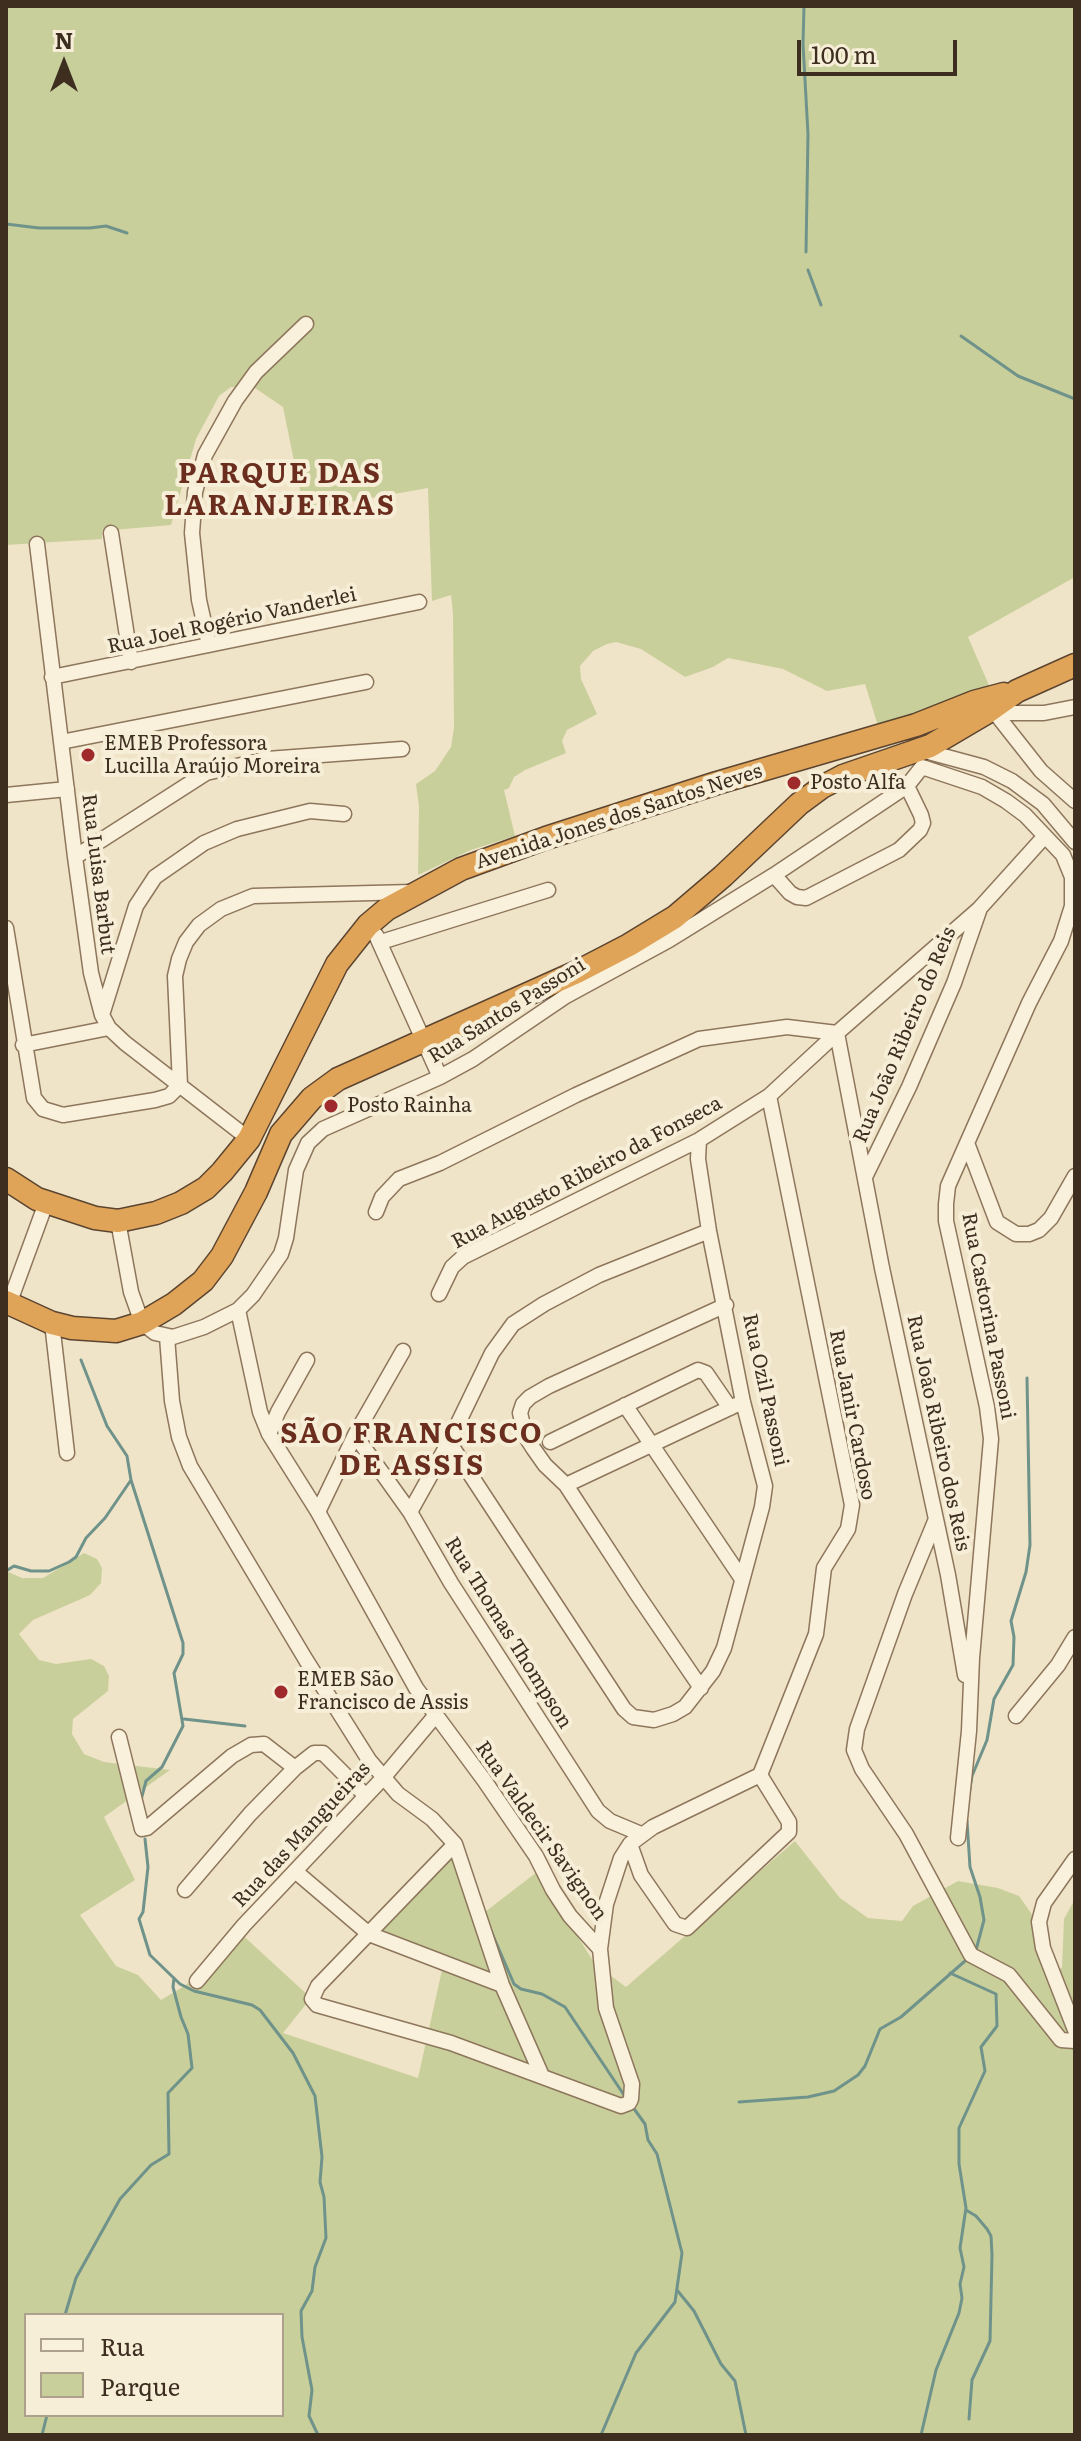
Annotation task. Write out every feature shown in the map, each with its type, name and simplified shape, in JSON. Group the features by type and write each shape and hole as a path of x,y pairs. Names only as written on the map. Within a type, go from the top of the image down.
{"highway":[{"path":"8,1303 52,1323 72,1328 116,1331 142,1323 174,1304 203,1281 222,1256 256,1192 281,1134 312,1098 338,1079 629,945 675,917 799,804 822,787 843,776 919,757 947,737 991,714 1017,691 1075,665"},
{"name":"Avenida Jones dos Santos Neves","path":"6,1179 46,1203 95,1218 118,1221 156,1213 181,1203 206,1188 249,1139 337,964 375,933 414,892 461,869 546,838 1017,691"},
{"path":"943,714 950,727 947,737"}],"street":[{"path":"209,645 199,600 192,533 195,492 205,455 235,401 256,372 306,324"},
{"path":"111,533 131,662"},
{"name":"Rua Luisa Barbut","path":"37,544 91,973 106,1022"},
{"name":"Rua Joel Rogério Vanderlei","path":"52,677 419,602"},
{"path":"61,742 366,682"},
{"path":"991,714 1044,713 1075,707"},
{"path":"991,714 1041,771 1075,801"},
{"path":"75,857 206,773 267,759 402,749"},
{"path":"919,757 984,767 1012,781 1043,804 1075,842"},
{"name":"Rua Santos Passoni","path":"167,1337 204,1327 238,1310 259,1287 281,1254 296,1170 308,1143 323,1129 473,1059 566,996 669,940 774,875 907,786 919,757"},
{"name":"Rua Castorina Passoni","path":"919,757 982,787 1025,815 1069,865 1072,906 1061,941 1029,1003 948,1186 946,1221 987,1407 991,1439 958,1838"},
{"path":"774,875 790,893 806,898 899,850 920,830 923,823 907,786"},
{"path":"6,795 67,789"},
{"path":"106,1022 136,906 155,877 204,843 237,829 310,811 344,814"},
{"name":"Rua Augusto Ribeiro da Fonseca","path":"439,1294 452,1267 463,1257 699,1140 769,1096 979,909 1044,837"},
{"path":"440,1077 375,933 548,890"},
{"path":"6,928 34,1098 43,1109 63,1115 155,1100 169,1096 180,1085 175,976 186,942 199,925 221,909 253,896 414,892"},
{"name":"Rua João Ribeiro do Reis","path":"866,1175 909,1087 954,983 979,909"},
{"path":"23,1045 106,1022"},
{"path":"106,1022 249,1139"},
{"path":"376,1212 382,1197 399,1179 440,1163 576,1095 699,1039 787,1027 837,1033"},
{"name":"Rua João Ribeiro dos Reis","path":"837,1033 970,1699"},
{"name":"Rua Janir Cardoso","path":"760,1775 816,1634 824,1568 848,1529 852,1505 769,1096"},
{"name":"Rua Ozil Passoni","path":"449,1442 624,1709 633,1717 654,1720 685,1707 713,1671 724,1648 760,1518 765,1486 736,1405 726,1305 700,1178 699,1140"},
{"path":"967,1143 997,1222 1016,1234 1039,1230 1051,1218 1075,1176"},
{"path":"8,1303 46,1203"},
{"path":"118,1221 131,1292 142,1323 167,1337 172,1401 179,1437 190,1466 340,1717 383,1778 432,1819 455,1844 502,1985 542,2076"},
{"path":"410,1512 449,1442 492,1353 513,1324 599,1275 709,1231"},
{"path":"701,1688 566,1485 545,1465 526,1437 520,1419 523,1404 549,1386 726,1305"},
{"name":"Rua Valdecir Savignon","path":"238,1310 260,1412 269,1434 318,1512 397,1655 435,1716 536,1856 570,1916 600,1949"},
{"path":"52,1323 67,1453"},
{"path":"318,1512 355,1435 403,1351"},
{"path":"269,1434 307,1360"},
{"path":"550,1442 698,1370 706,1373 736,1405 566,1485"},
{"path":"625,1405 742,1579"},
{"name":"Rua Thomas Thompson","path":"355,1435 410,1512 451,1583 598,1811 636,1839"},
{"path":"936,1518 900,1609 854,1740 854,1750 862,1769 906,1834 971,1955 1009,1975 1061,2040 1075,2041"},
{"path":"1016,1716 1058,1665 1075,1637"},
{"name":"Rua das Mangueiras","path":"197,1981 244,1925 383,1778 435,1716"},
{"path":"119,1737 140,1827 147,1828 246,1747 264,1744 295,1768"},
{"path":"185,1890 250,1814 314,1753 323,1753 366,1796"},
{"path":"455,1844 313,1992 312,1999 317,2005 451,2043 621,2106 629,2103 632,2084 606,2008 600,1949 610,1886 621,1858 636,1839 760,1775 789,1822 789,1832 687,1928 675,1924 641,1875 636,1839"},
{"path":"1075,1859 1044,1903 1039,1922 1043,1948 1075,2030"},
{"path":"295,1871 369,1934 502,1985"}],"green space":[{"path":"6,6 1075,6 1075,577 968,637 991,690 879,729 865,684 827,691 783,669 728,658 685,677 641,649 616,642 607,644 593,651 580,666 581,679 597,714 567,730 562,741 566,753 525,770 514,777 509,788 504,790 515,836 471,850 418,875 419,807 416,784 435,771 451,747 454,728 451,595 432,601 428,488 304,510 283,407 255,388 231,387 219,396 196,439 171,525 102,531 102,539 6,545"},
{"path":"84,1553 97,1559 102,1568 101,1583 90,1595 33,1620 19,1634 39,1660 56,1664 91,1659 104,1666 109,1676 108,1691 73,1719 72,1734 84,1754 104,1762 170,1770 104,1817 135,1880 80,1915 116,1966 138,1975 161,2000 186,1985 237,1930 311,1998 283,2033 418,2078 444,1961 376,1936 454,1853 481,1915 537,1872 595,1964 626,1987 795,1841 840,1898 868,1918 902,1921 913,1906 958,1881 998,1888 1019,1896 1031,1913 1054,1971 1062,1968 1064,1919 1075,1899 1075,2435 6,2435 6,1571 22,1578 43,1578"}],"waterway":[{"path":"804,6 808,134 806,252"},
{"path":"6,224 39,228 106,226 127,233"},
{"path":"808,270 821,305"},
{"path":"961,336 1018,376 1075,399"},
{"path":"81,1360 107,1426 127,1456 131,1480 183,1643 183,1654 174,1673 183,1726 162,1767 146,1781 141,1800"},
{"path":"969,1794 972,1776 987,1740 994,1699 1013,1665 1011,1621 1026,1572 1030,1545 1027,1378"},
{"path":"6,1571 14,1566 31,1571 49,1571 76,1557 86,1538 105,1518 131,1480"},
{"path":"184,1719 245,1726"},
{"path":"967,1821 970,1867 984,1920 976,1950"},
{"path":"145,1839 148,1867 143,1912 139,1919 150,1955 180,1984 260,2010 293,2053 315,2096 326,2238 315,2267 312,2291 301,2311 302,2337 312,2390 309,2416 318,2435"},
{"path":"491,1931 514,1984 565,2007 624,2095"},
{"path":"739,2102 808,2097 834,2091 858,2075 865,2066 880,2029 901,2017 965,1961"},
{"path":"921,2435 936,2370 962,2298 960,2284 964,2267 960,2248 966,2208 959,2164 959,2128 985,2071 981,2047 997,2026 996,1994 950,1973"},
{"path":"66,2313 76,2278 120,2199 151,2165 169,2154 168,2093 192,2068 188,2034 173,1987 174,1978"},
{"path":"601,2435 636,2353 675,2302 682,2253 657,2154 648,2140 645,2124 632,2106"},
{"path":"966,2210 987,2229 991,2236 992,2255 990,2341 972,2380 969,2419"},
{"path":"677,2290 694,2311 721,2364 735,2381 746,2435"},
{"path":"42,2435 46,2417"}],"place":[{"name":"EMEB Professora Lucilla Araújo Moreira","path":"88,755"},
{"name":"Posto Alfa","path":"794,783"},
{"name":"Posto Rainha","path":"331,1106"},
{"name":"EMEB São Francisco de Assis","path":"281,1692"}],"district":[{"name":"PARQUE DAS LARANJEIRAS","path":"280,491"},
{"name":"SÃO FRANCISCO DE ASSIS","path":"412,1451"}]}
